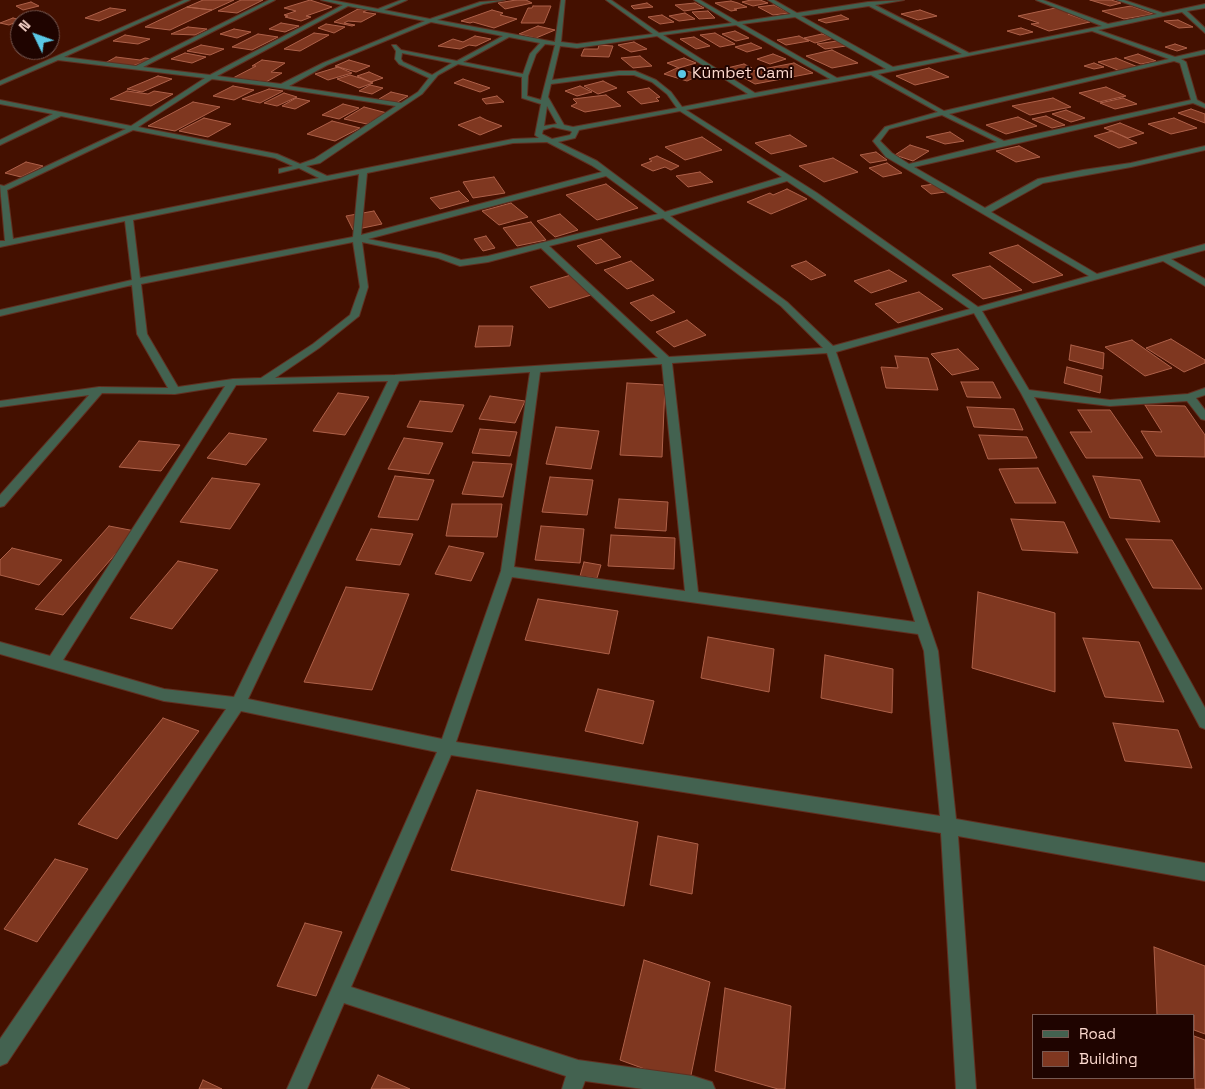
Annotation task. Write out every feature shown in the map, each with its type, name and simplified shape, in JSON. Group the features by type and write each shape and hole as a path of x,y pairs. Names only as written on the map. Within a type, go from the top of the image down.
{"street":[{"path":"60,57 188,0"},
{"path":"136,68 273,0"},
{"path":"323,0 509,36 578,46 660,36 902,0"},
{"path":"378,11 406,0"},
{"path":"282,86 325,64 430,21 482,3 504,0"},
{"path":"563,0 558,42 538,135 594,163 608,173 784,304 831,350 931,651 949,826 966,1089"},
{"path":"608,0 660,36 754,95"},
{"path":"696,0 836,80"},
{"path":"770,0 892,70"},
{"path":"860,0 968,55"},
{"path":"1038,0 1109,26"},
{"path":"1119,0 1165,15"},
{"path":"359,7 368,4"},
{"path":"9,242 1,188 74,157 132,128 211,77 346,5"},
{"path":"0,244 513,142 577,139 605,123 892,70 1205,6"},
{"path":"1184,11 1205,31"},
{"path":"1094,30 1183,62 1194,101"},
{"path":"282,171 317,161 420,93 436,74 509,36"},
{"path":"387,39 399,51 525,76"},
{"path":"545,41 533,54 525,76 524,97 544,100 561,125 577,139 594,163"},
{"path":"399,51 398,59 400,63 433,78"},
{"path":"1096,277 889,155 876,141 887,128 943,113 1205,52"},
{"path":"60,58 282,86 402,105"},
{"path":"0,83 53,60"},
{"path":"548,82 619,73 635,73 654,81 669,93 681,109 788,178 977,310 1026,393 1205,722"},
{"path":"872,73 916,96 943,113 1003,143"},
{"path":"909,166 1003,143 1194,101 1205,106"},
{"path":"0,102 277,156 328,179"},
{"path":"0,143 61,113"},
{"path":"513,142 539,131 561,125"},
{"path":"986,211 1041,181 1083,172 1131,165 1205,148"},
{"path":"277,156 282,171 293,186"},
{"path":"261,382 316,346 354,316 364,287 357,239 363,172"},
{"path":"0,313 135,282 357,239 608,173"},
{"path":"357,239 440,256 460,263 488,259 664,215 788,178"},
{"path":"129,218 142,334 175,391"},
{"path":"543,245 667,361 692,597"},
{"path":"0,404 100,390 175,391 233,382 395,378 831,350 1205,247"},
{"path":"1164,258 1205,283"},
{"path":"297,1089 341,994 447,747 507,571 535,370"},
{"path":"0,1056 238,704 395,378"},
{"path":"53,663 233,382"},
{"path":"0,503 100,390"},
{"path":"1026,393 1110,403 1190,397 1205,391"},
{"path":"1190,397 1205,417"},
{"path":"507,571 924,629"},
{"path":"0,648 164,695 238,704 482,754 949,826 1205,872"},
{"path":"341,994 578,1070 697,1088"},
{"path":"572,1089 578,1070"}],"building":[{"path":"203,0 234,0 212,10 187,7"},
{"path":"241,0 263,0 237,13 218,11"},
{"path":"310,0 332,7 306,16 311,17 301,21 285,17 288,16 284,15 296,11 284,8"},
{"path":"526,0 532,3 505,9 498,3"},
{"path":"760,0 768,3 753,6 742,2"},
{"path":"1090,0 1111,0 1121,3 1110,6"},
{"path":"731,1 747,7 731,11 715,3"},
{"path":"31,2 39,6 23,10 16,6"},
{"path":"647,3 653,7 634,9 631,6"},
{"path":"695,3 704,8 684,11 675,5"},
{"path":"774,5 789,13 773,15 758,7"},
{"path":"533,6 551,6 544,23 521,23 528,8"},
{"path":"1131,6 1153,14 1124,19 1102,11"},
{"path":"187,7 212,10 170,30 145,27"},
{"path":"1060,7 1075,13 1068,14 1090,22 1049,31 1031,24 1039,23 1018,16"},
{"path":"110,8 126,10 99,21 85,18"},
{"path":"358,9 368,10 363,12 376,14 361,22 348,21 344,23 355,25 352,26 334,22"},
{"path":"492,10 503,13 500,15 517,19 494,28 473,22 461,21"},
{"path":"920,10 937,16 918,20 901,14"},
{"path":"708,11 715,18 699,19 692,12"},
{"path":"685,13 695,19 679,21 669,16"},
{"path":"662,15 674,22 660,24 648,17"},
{"path":"841,15 849,19 826,23 818,20"},
{"path":"10,19 9,25 0,23"},
{"path":"1178,20 1193,27 1179,28 1164,21"},
{"path":"281,23 299,26 285,32 269,29"},
{"path":"326,24 345,27 334,33 318,28"},
{"path":"538,26 555,30 536,38 519,34"},
{"path":"188,27 207,29 195,35 171,34"},
{"path":"1021,28 1033,32 1020,35 1007,31"},
{"path":"234,29 251,32 237,38 220,34"},
{"path":"735,31 749,38 736,41 722,34"},
{"path":"314,33 329,35 300,51 284,49"},
{"path":"715,33 735,44 720,47 700,35"},
{"path":"258,34 278,37 252,50 232,47"},
{"path":"822,34 834,38 815,43 804,38"},
{"path":"125,35 150,39 138,44 113,41"},
{"path":"475,36 491,39 476,46 469,45 460,49 438,46 453,39 463,42"},
{"path":"799,36 809,41 786,45 777,40"},
{"path":"694,37 710,46 696,49 680,39"},
{"path":"837,41 846,46 825,49 817,44"},
{"path":"634,42 647,49 631,52 618,45"},
{"path":"751,43 762,48 747,52 735,47"},
{"path":"1175,44 1187,48 1177,51 1165,47"},
{"path":"201,45 224,49 210,55 187,51"},
{"path":"599,45 613,46 609,57 581,56 584,49 598,49"},
{"path":"832,50 858,63 832,68 806,56"},
{"path":"185,53 206,57 192,63 171,59"},
{"path":"773,54 786,59 770,64 757,59"},
{"path":"1138,54 1156,61 1141,64 1124,58"},
{"path":"640,56 652,66 633,68 621,58"},
{"path":"116,57 140,60 145,58 152,59 132,66 105,63"},
{"path":"684,58 696,63 679,68 667,63"},
{"path":"1116,58 1138,67 1120,71 1098,62"},
{"path":"262,60 285,63 271,72 282,73 266,82 233,78 256,66 252,66"},
{"path":"349,60 370,66 356,72 335,66"},
{"path":"794,63 813,73 755,84 737,74"},
{"path":"1094,63 1104,67 1094,69 1084,66"},
{"path":"744,64 752,68 735,72 727,68"},
{"path":"338,67 352,73 328,80 315,74"},
{"name":"Kümbet Cami","path":"677,68 700,75 687,81 664,74"},
{"path":"929,68 949,77 915,85 896,76"},
{"path":"369,72 383,78 371,82 357,76"},
{"path":"350,75 373,83 359,88 337,79"},
{"path":"158,76 172,79 142,92 127,89"},
{"path":"463,79 490,88 480,92 454,83"},
{"path":"603,81 617,88 598,94 584,86"},
{"path":"370,85 383,88 372,94 359,91"},
{"path":"233,86 254,90 234,100 213,96"},
{"path":"580,86 592,92 577,96 565,91"},
{"path":"1106,87 1126,96 1099,102 1079,93"},
{"path":"649,88 660,97 656,98 659,101 641,104 627,92"},
{"path":"269,89 283,91 260,103 242,99"},
{"path":"127,91 148,94 154,91 173,94 151,106 110,99"},
{"path":"391,92 408,96 396,103 379,99"},
{"path":"284,93 297,97 277,106 264,103"},
{"path":"606,95 621,106 585,112 571,106 577,103 573,99"},
{"path":"497,96 504,102 486,104 482,99"},
{"path":"296,98 310,101 295,109 282,106"},
{"path":"1053,98 1071,107 1030,115 1012,106"},
{"path":"1123,98 1137,104 1115,109 1100,103"},
{"path":"193,102 220,107 175,131 148,126"},
{"path":"343,104 359,108 339,119 322,115"},
{"path":"364,107 387,113 367,124 344,119"},
{"path":"1191,109 1205,114 1205,123 1178,113"},
{"path":"1066,110 1085,118 1071,122 1052,114"},
{"path":"1046,116 1065,125 1052,128 1032,119"},
{"path":"480,117 502,126 480,135 458,125"},
{"path":"1018,117 1037,126 1006,134 986,125"},
{"path":"204,118 231,124 208,137 179,131"},
{"path":"1174,118 1197,128 1171,134 1148,124"},
{"path":"332,121 360,128 335,141 307,134"},
{"path":"1120,123 1144,133 1128,138 1104,128"},
{"path":"1112,131 1137,143 1119,148 1094,136"},
{"path":"950,132 964,141 945,144 926,137"},
{"path":"790,135 807,146 771,154 755,143"},
{"path":"702,137 722,150 685,160 665,147"},
{"path":"910,145 929,151 913,161 895,155"},
{"path":"1019,146 1040,157 1016,162 996,151"},
{"path":"876,152 887,160 870,163 860,155"},
{"path":"657,156 679,166 671,170 665,167 653,171 641,165 652,161 649,159"},
{"path":"833,158 858,172 824,182 799,166"},
{"path":"26,162 43,166 21,177 5,173"},
{"path":"887,163 902,173 883,177 869,168"},
{"path":"700,172 713,182 688,187 676,176"},
{"path":"494,177 505,193 473,198 463,182"},
{"path":"606,184 638,208 597,220 566,195"},
{"path":"934,184 945,192 931,194 921,186"},
{"path":"787,189 807,199 771,214 747,202 770,193 773,195"},
{"path":"459,191 469,201 440,209 430,198"},
{"path":"511,203 528,217 499,225 482,211"},
{"path":"374,211 382,224 353,230 346,216"},
{"path":"560,214 578,230 555,237 537,221"},
{"path":"531,222 546,240 517,246 503,228"},
{"path":"486,236 495,248 483,251 474,239"},
{"path":"601,239 621,257 596,264 577,246"},
{"path":"1018,245 1063,275 1033,283 989,253"},
{"path":"631,261 654,280 627,289 604,270"},
{"path":"806,261 826,275 811,280 791,266"},
{"path":"990,266 1022,290 983,299 952,275"},
{"path":"889,270 907,281 871,293 854,281"},
{"path":"571,275 591,295 549,308 530,287"},
{"path":"919,292 943,309 898,323 875,304"},
{"path":"653,295 675,312 651,321 630,303"},
{"path":"687,320 706,335 674,347 656,332"},
{"path":"479,326 513,326 510,346 475,347"},
{"path":"1171,339 1205,360 1205,363 1184,372 1146,348"},
{"path":"1132,340 1172,368 1145,376 1105,347"},
{"path":"1071,345 1104,353 1103,369 1069,360"},
{"path":"958,349 979,369 952,375 931,354"},
{"path":"895,356 928,358 938,390 886,388 881,367 898,368"},
{"path":"1067,367 1102,376 1100,393 1064,383"},
{"path":"961,382 993,382 1001,398 967,397"},
{"path":"627,383 665,385 662,457 620,455"},
{"path":"338,393 369,397 345,435 313,431"},
{"path":"490,396 525,401 515,423 479,419"},
{"path":"420,401 464,405 452,432 407,427"},
{"path":"1145,405 1185,406 1205,435 1205,457 1156,456 1141,431 1162,432"},
{"path":"967,407 1014,409 1023,430 974,427"},
{"path":"1078,410 1110,410 1143,458 1086,458 1070,432 1092,432"},
{"path":"556,427 599,431 591,469 546,464"},
{"path":"480,429 517,432 510,456 472,453"},
{"path":"229,433 267,439 246,465 207,458"},
{"path":"979,435 1027,437 1037,458 988,459"},
{"path":"404,438 443,443 429,474 388,469"},
{"path":"139,441 180,445 161,471 119,467"},
{"path":"473,462 512,464 503,497 462,494"},
{"path":"1038,468 1056,503 1015,503 999,469"},
{"path":"395,476 434,480 418,520 378,517"},
{"path":"1093,476 1140,480 1160,522 1110,518"},
{"path":"550,477 593,480 587,515 542,512"},
{"path":"212,478 260,484 230,529 180,522"},
{"path":"619,499 668,502 666,531 615,528"},
{"path":"452,504 502,504 497,537 446,536"},
{"path":"1011,519 1064,522 1078,553 1022,550"},
{"path":"109,526 135,531 63,615 35,609"},
{"path":"541,526 584,529 580,563 535,560"},
{"path":"371,529 413,534 400,565 356,560"},
{"path":"611,535 675,538 674,569 608,566"},
{"path":"1126,539 1172,540 1202,589 1153,588"},
{"path":"449,546 484,553 471,581 435,574"},
{"path":"12,548 62,560 39,585 0,575 0,560"},
{"path":"178,561 218,570 172,629 130,618"},
{"path":"584,562 601,565 597,578 580,576"},
{"path":"346,587 409,594 372,690 304,682"},
{"path":"978,592 1055,613 1055,692 972,668"},
{"path":"538,599 618,611 609,654 525,640"},
{"path":"708,637 774,649 769,692 701,678"},
{"path":"1083,638 1139,642 1164,702 1105,697"},
{"path":"825,655 893,669 892,713 821,698"},
{"path":"598,689 654,701 643,744 585,731"},
{"path":"163,718 199,731 117,839 78,824"},
{"path":"1113,723 1178,730 1192,768 1125,761"},
{"path":"477,790 638,822 624,906 451,870"},
{"path":"658,836 698,844 692,894 650,885"},
{"path":"55,859 88,869 37,942 4,929"},
{"path":"305,923 342,932 316,996 277,986"},
{"path":"1154,947 1205,966 1205,1034 1195,1030 1195,1014 1157,1014"},
{"path":"644,960 710,982 689,1085 620,1060"},
{"path":"725,988 791,1006 785,1089 778,1089 715,1071"},
{"path":"1195,1036 1205,1040 1205,1089 1195,1089"},
{"path":"378,1075 410,1089 371,1089"},
{"path":"203,1080 222,1089 199,1089"}],"place":[{"name":"Kümbet Cami","path":"682,74"}]}
